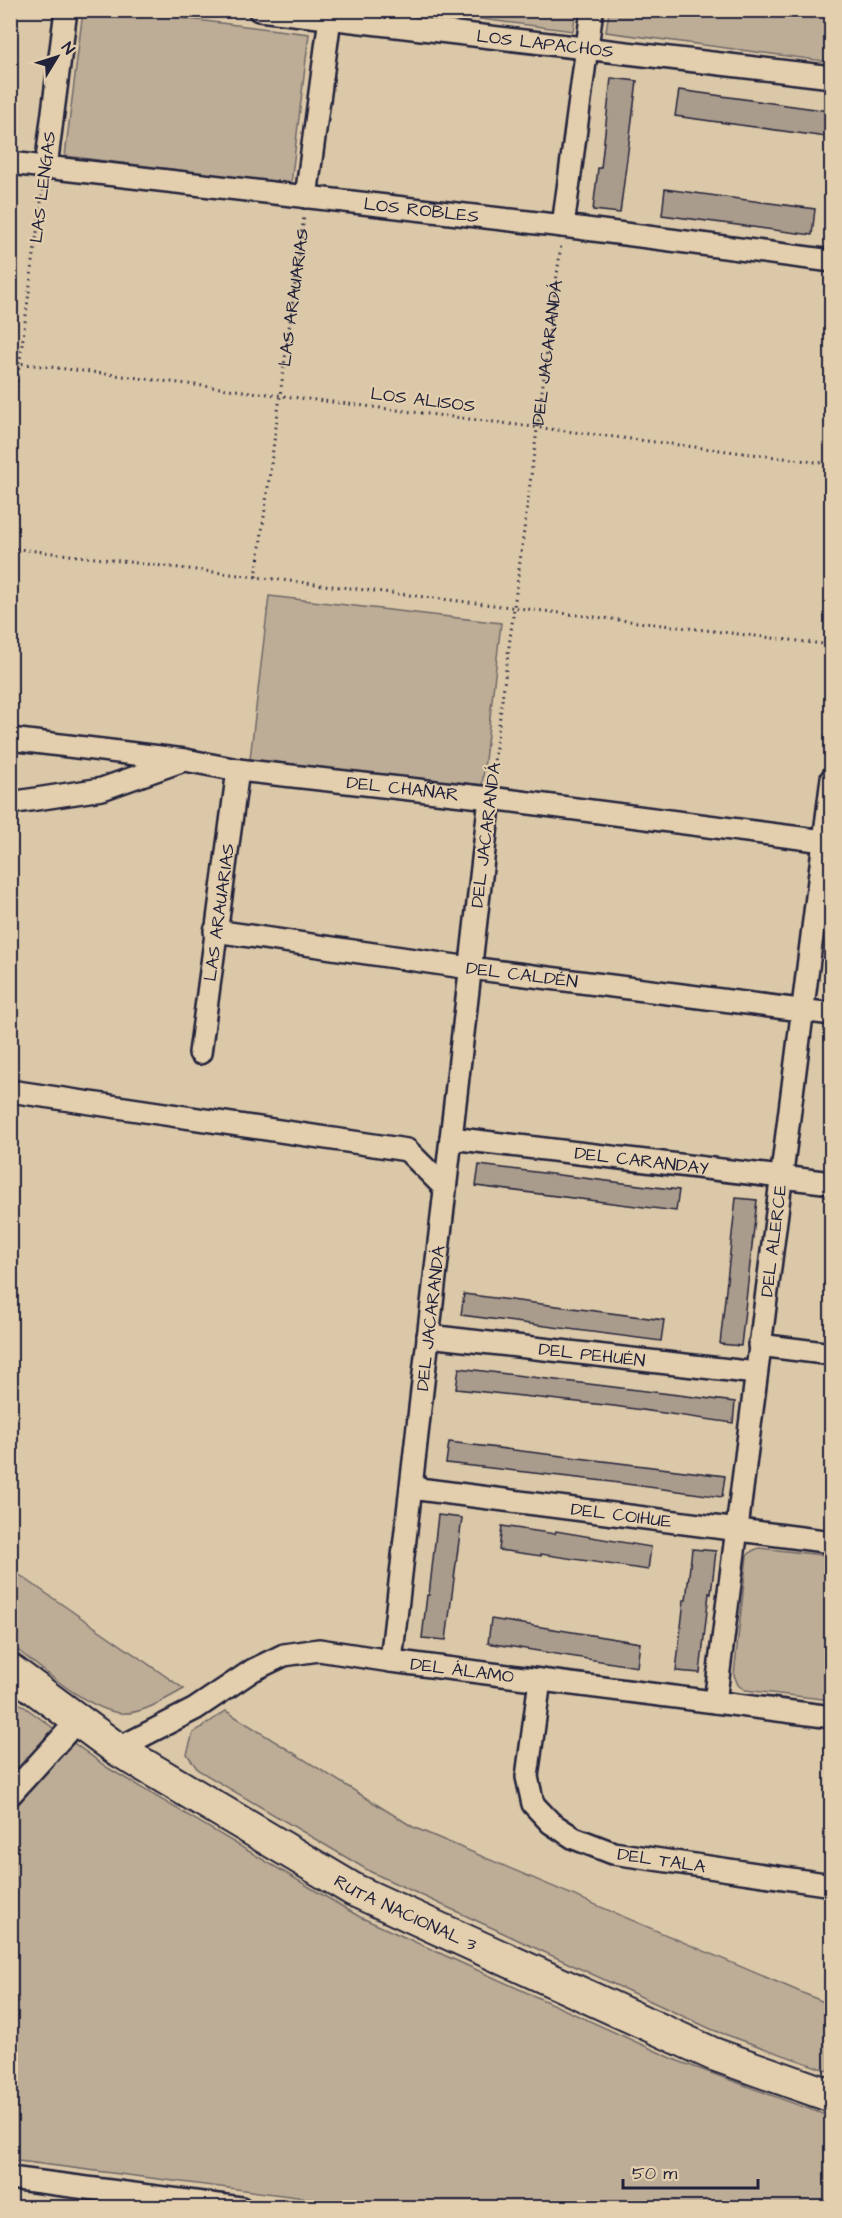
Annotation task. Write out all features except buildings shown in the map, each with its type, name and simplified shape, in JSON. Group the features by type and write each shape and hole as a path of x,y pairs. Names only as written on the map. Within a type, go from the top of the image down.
{"highway":[{"name":"RUTA NACIONAL 3","path":"10,1670 117,1749 354,1890 713,2054 831,2096"}],"street":[{"name":"LAS LENGAS","path":"46,167 66,10"},
{"name":"LOS LAPACHOS","path":"259,10 831,78"},
{"path":"564,226 592,10"},
{"path":"306,197 330,18"},
{"name":"LOS ROBLES","path":"10,163 564,226 831,261"},
{"name":"DEL CHAÑAR","path":"10,739 185,760 238,770 490,798 827,841"},
{"path":"10,803 102,789 185,760"},
{"name":"LAS ARAUARIAS","path":"200,1053 238,770"},
{"name":"DEL ALERCE","path":"715,1702 802,1011 827,841 831,778"},
{"name":"DEL JACARANDÁ","path":"391,1662 490,798"},
{"name":"DEL CALDÉN","path":"215,931 470,968 831,1014"},
{"path":"10,1091 407,1150 445,1188"},
{"name":"DEL CARANDAY","path":"451,1138 831,1183"},
{"name":"DEL PEHUÉN","path":"428,1336 756,1373"},
{"path":"759,1345 831,1354"},
{"name":"DEL COIHUE","path":"411,1488 831,1542"},
{"name":"DEL ÁLAMO","path":"117,1749 195,1709 253,1670 284,1655 319,1650 391,1662 831,1717"},
{"name":"DEL TALA","path":"540,1680 527,1777 533,1804 551,1823 574,1839 613,1852 831,1885"},
{"path":"10,1795 78,1719"},
{"path":"10,2178 241,2208"}],"path":[{"name":"LAS LENGAS","path":"10,435 46,167"},
{"name":"LAS ARAUARIAS","path":"256,577 306,197"},
{"name":"DEL JACARANDÁ","path":"490,798 564,226"},
{"name":"LOS ALISOS","path":"10,362 831,464"},
{"path":"10,548 831,645"}],"shaded area":[{"path":"576,10 573,31 421,11"},
{"path":"83,11 124,11 309,34 291,184 65,156"},
{"path":"609,11 831,11 831,62 606,32"},
{"path":"269,596 501,623 482,786 250,759"},
{"path":"759,1548 831,1556 831,1700 745,1690 738,1685 734,1675 747,1556"},
{"path":"11,1569 184,1689 137,1712 120,1713 92,1704 63,1685 11,1645"},
{"path":"11,1697 108,1768 360,1917 678,2061 831,2117 831,2207 382,2208 11,2160"},
{"path":"226,1711 413,1827 831,2005 831,2072 713,2030 371,1872 198,1770 187,1754 193,1733"}]}
